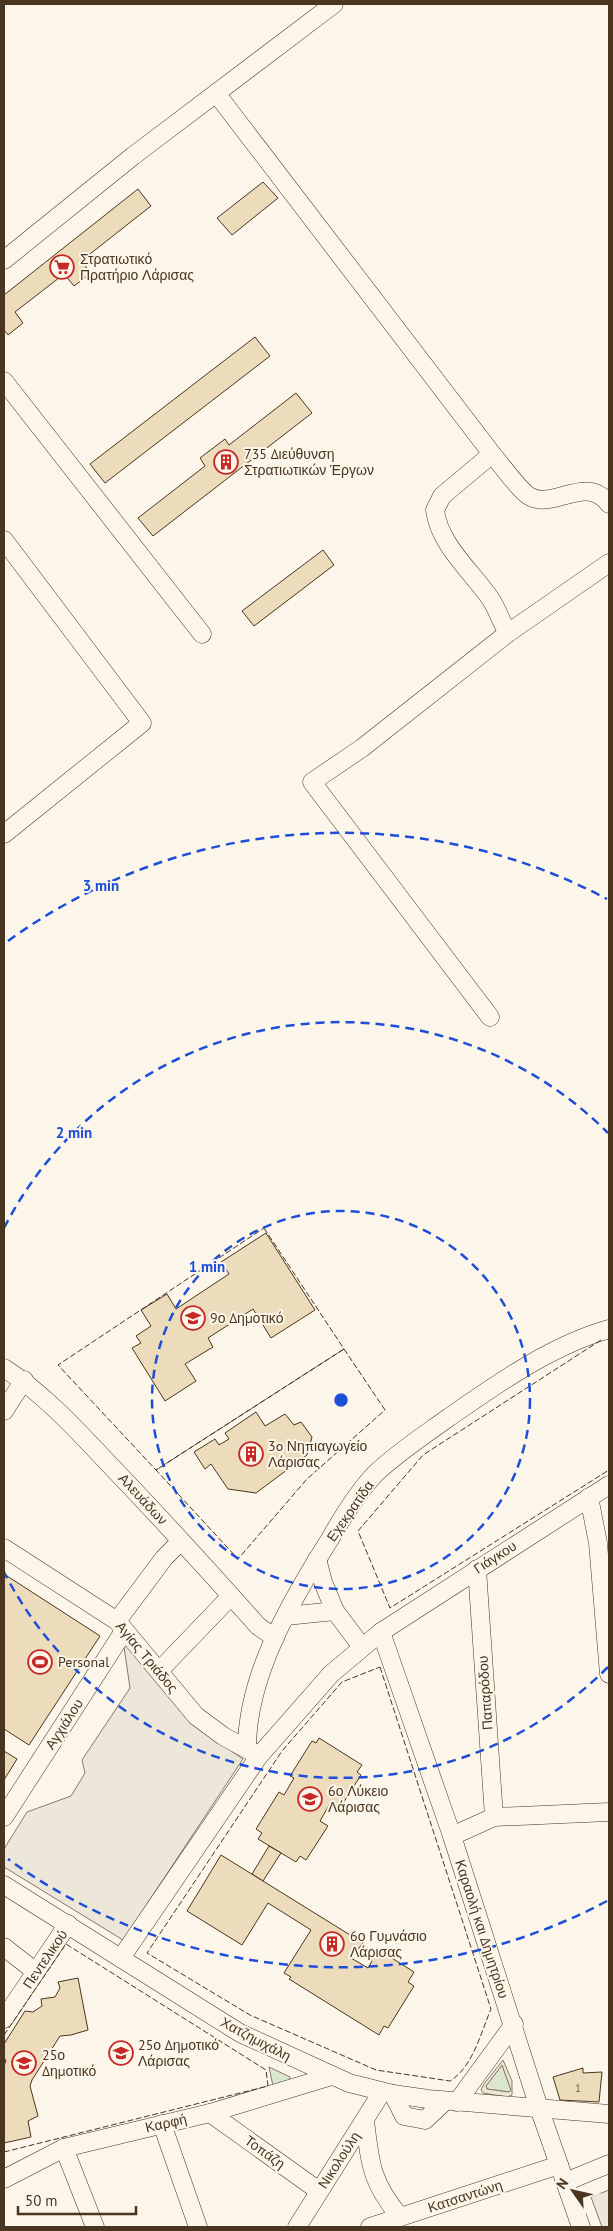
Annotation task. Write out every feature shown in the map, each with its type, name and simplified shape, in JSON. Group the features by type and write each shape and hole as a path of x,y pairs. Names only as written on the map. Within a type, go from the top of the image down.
{"street":[{"path":"4,260 133,156 334,4"},
{"path":"216,93 492,454 529,496 541,498 572,492 592,491 606,499 609,504"},
{"path":"4,381 202,634"},
{"path":"492,454 442,496 435,510 440,531 492,600 499,619 508,632"},
{"path":"4,540 142,723 4,834"},
{"path":"490,1017 312,782 362,748 508,632 609,563"},
{"name":"Εχεκρατίδα","path":"253,1752 247,1734 252,1708 275,1638 317,1559 364,1487 375,1474 402,1451 468,1404 544,1355 609,1329"},
{"name":"Αλευάδων","path":"4,1368 24,1380 83,1436 258,1626 275,1638"},
{"path":"4,1411 24,1380"},
{"name":"Γιάγκου","path":"122,1958 253,1752 331,1674 381,1632 609,1485"},
{"path":"589,1497 598,1543 609,1674"},
{"name":"Αγχιάλου","path":"4,1817 164,1558 181,1541"},
{"name":"Αγίας Τριάδος","path":"4,1548 121,1626 196,1716 223,1736 253,1752"},
{"path":"317,1559 323,1582 335,1610 362,1647"},
{"name":"Παπαρόδου","path":"477,1569 494,1817"},
{"path":"159,1671 231,1596"},
{"path":"286,1616 335,1610"},
{"name":"Καραολή και Δημητρίου","path":"381,1632 452,1836 514,2024 539,2108 581,2227"},
{"path":"452,1836 494,1817 609,1812"},
{"name":"Χατζημιχάλη","path":"4,1885 240,2033 360,2087 388,2093 451,2101 609,2114"},
{"name":"Πεντελικού","path":"4,2019 68,1924"},
{"path":"4,1947 36,1972"},
{"path":"451,2101 514,2024"},
{"name":"Καρφή","path":"4,2180 64,2148 210,2113 332,2076"},
{"name":"Νικολούλη","path":"297,2227 365,2120 388,2093"},
{"name":"Τοπάζη","path":"210,2113 319,2191"},
{"path":"365,2120 370,2167 386,2200 400,2217"},
{"path":"162,2124 198,2227"},
{"path":"64,2148 95,2227"},
{"name":"Κατσαντώνη","path":"370,2227 400,2217 562,2174 609,2164"}],"green space":[{"path":"502,2065 511,2090 509,2092 487,2089 486,2086"},
{"path":"269,2067 290,2077 289,2082 273,2086"}],"shaded area":[{"path":"126,1645 202,1731 243,1759 123,1940 4,1867 4,1849 27,1812 71,1796 85,1773 82,1760 130,1688 124,1647"},
{"path":"503,2060 512,2081 512,2095 507,2097 483,2093 481,2090","holes":["502,2065 511,2090 509,2092 487,2089 486,2086"]},
{"path":"609,2190 609,2227 602,2227 591,2197"}],"building":[{"name":"Στρατιωτικό Πρατήριο Λάρισας","path":"263,182 278,198 232,235 217,218"},
{"name":"Στρατιωτικό Πρατήριο Λάρισας","path":"138,189 151,206 81,261 91,273 74,286 64,274 15,312 23,323 8,335 4,330 4,295"},
{"path":"255,337 270,356 105,483 90,464"},
{"name":"735 Διεύθυνση Στρατιωτικών Έργων","path":"296,393 312,413 153,536 138,518 205,466 200,458 225,439 229,445"},
{"path":"323,550 334,565 254,626 242,611"},
{"name":"9ο Δημοτικό","path":"266,1233 315,1310 271,1338 253,1309 208,1338 213,1347 185,1364 196,1381 165,1401 132,1348 141,1343 136,1336 151,1326 141,1310 167,1294 176,1309 229,1274 221,1262"},
{"name":"3o Νηπιαγωγείο Λάρισας","path":"256,1412 265,1426 285,1414 294,1425 301,1422 312,1437 307,1455 256,1493 228,1489 211,1464 205,1469 194,1452 215,1439 219,1445 229,1439 225,1433"},
{"path":"4,1574 100,1636 29,1745 4,1729"},
{"name":"6ο Λύκειο Λάρισας","path":"319,1738 362,1765 357,1772 361,1775 340,1808 331,1802 320,1821 328,1826 306,1860 300,1856 296,1862 258,1839 262,1833 256,1829 279,1792 284,1795 294,1778 290,1776 312,1741 316,1743"},
{"path":"4,1751 17,1759 4,1780"},
{"path":"269,1846 281,1853 263,1881 252,1874"},
{"name":"6ο Γυμνάσιο Λάρισας","path":"221,1855 363,1943 351,1958 368,1968 372,1961 369,1959 376,1948 414,1972 408,1982 414,1986 388,2028 384,2026 379,2035 289,1979 291,1977 284,1973 311,1930 268,1903 242,1945 187,1911"},
{"name":"25ο Δημοτικό","path":"78,1978 88,2030 60,2036 30,2086 38,2116 28,2121 31,2137 4,2143 4,2066 6,2060 4,2059 4,2044 25,2011 33,2012 42,2006 41,1999 55,1997 60,1988 58,1982"},
{"path":"583,2068 583,2073 602,2072 599,2102 560,2100 553,2077"}],"fence":[{"path":"264,1228 344,1349 156,1470 58,1365 264,1228"},
{"path":"601,1340 423,1455 358,1531 390,1608 609,1470"},
{"path":"344,1349 385,1410 307,1479 238,1559 156,1470 344,1349"},
{"path":"380,1667 491,2009 480,2038 465,2067 450,2081 376,2070 250,2015 147,1953 282,1751 342,1682 380,1667"},
{"path":"4,2035 66,1944 266,2070 268,2086 4,2152"}],"place":[{"name":"Στρατιωτικό Πρατήριο Λάρισας","path":"62,267"},
{"name":"735 Διεύθυνση Στρατιωτικών Έργων","path":"226,462"},
{"name":"9ο Δημοτικό","path":"193,1318"},
{"name":"3o Νηπιαγωγείο Λάρισας","path":"251,1454"},
{"name":"Personal","path":"40,1662"},
{"name":"6ο Λύκειο Λάρισας","path":"310,1799"},
{"name":"6ο Γυμνάσιο Λάρισας","path":"332,1944"},
{"name":"25ο Δημοτικό Λάρισας","path":"121,2053"},
{"name":"25ο Δημοτικό","path":"24,2063"}]}
